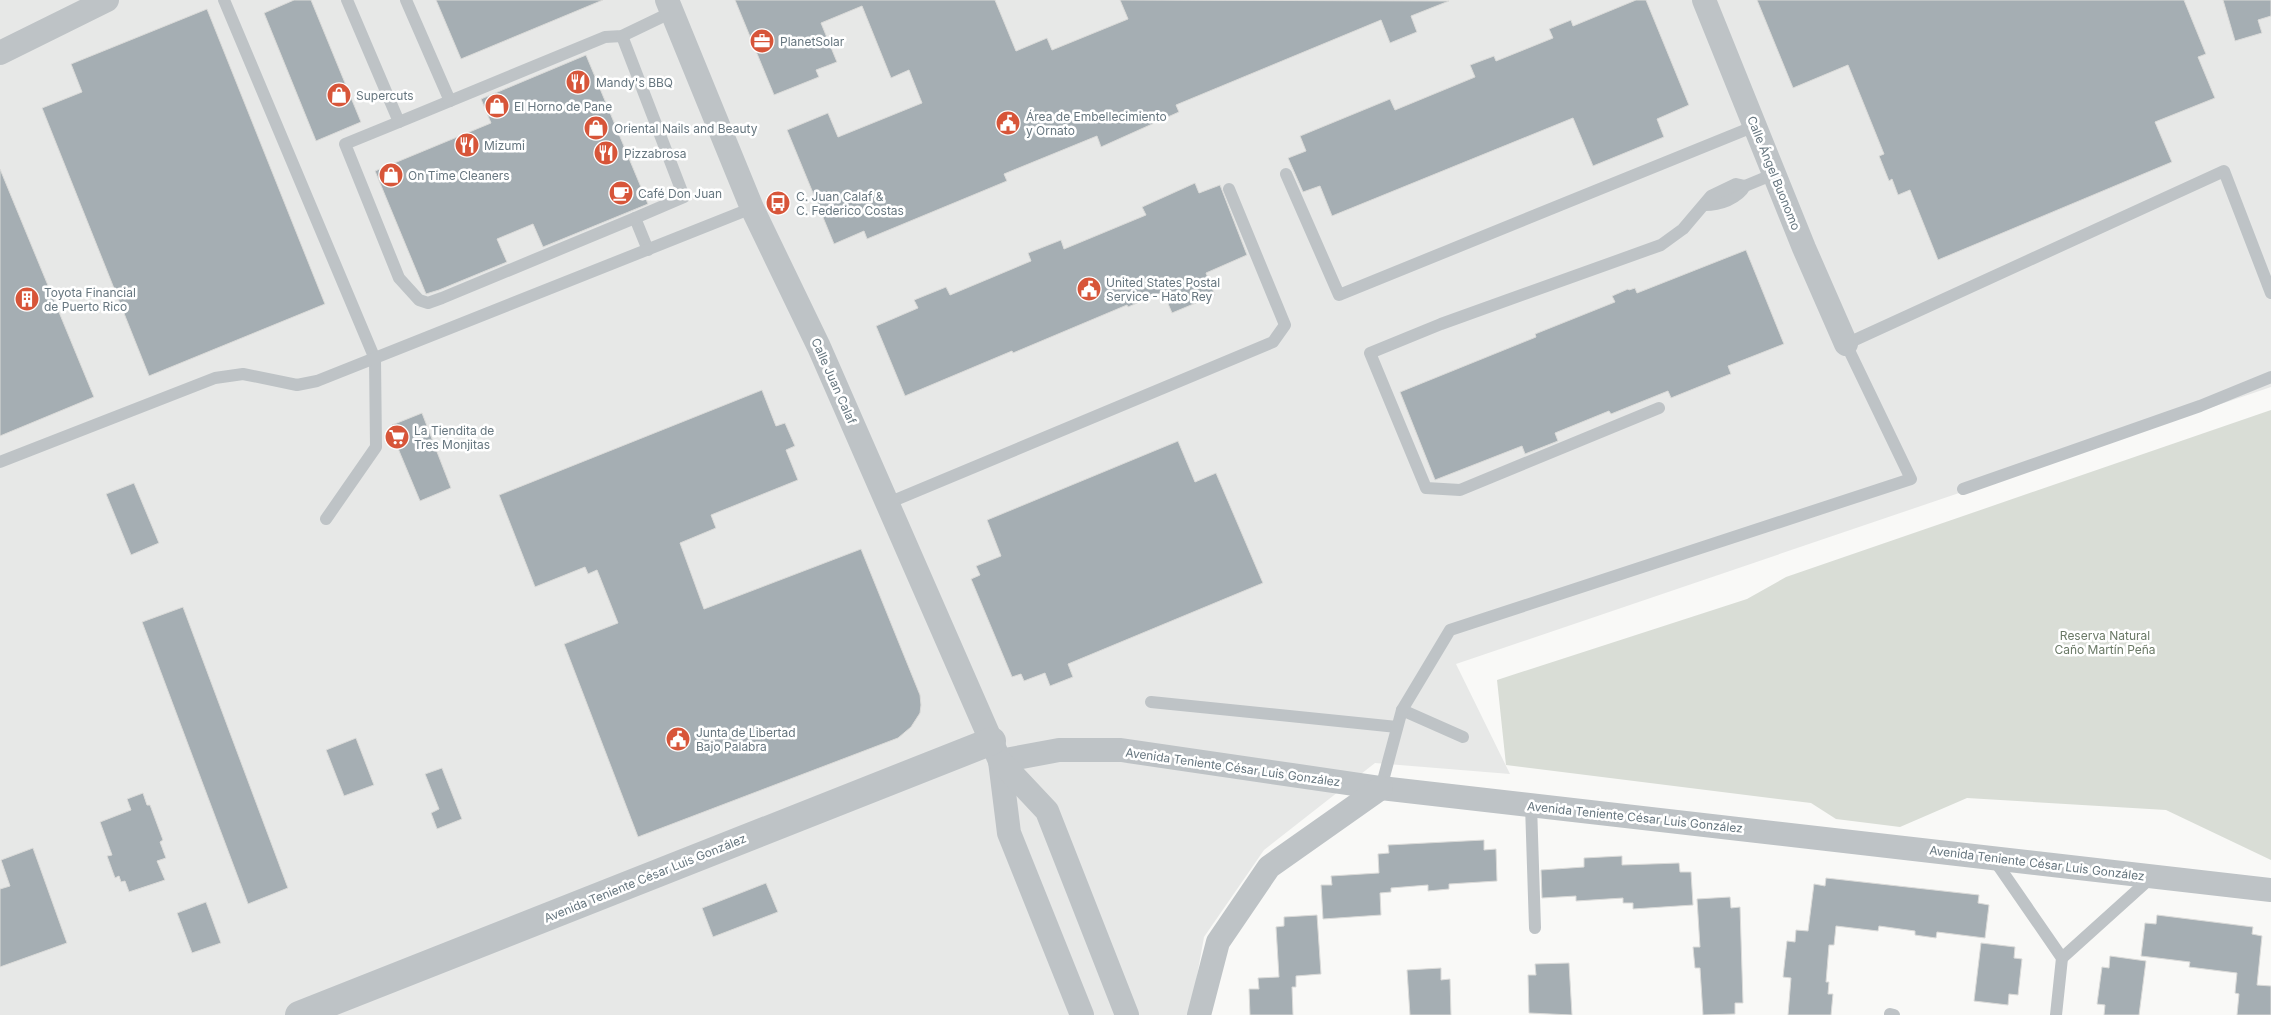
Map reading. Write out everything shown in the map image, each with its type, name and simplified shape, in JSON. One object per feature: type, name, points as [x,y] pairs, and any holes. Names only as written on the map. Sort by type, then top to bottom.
[{"type":"street","points":[[0,53],[107,0]]},
{"type":"street","name":"Calle Ángel Buonomo","points":[[1704,0],[1774,174],[1846,344]]},
{"type":"street","name":"Calle Juan Calaf","points":[[670,6],[752,208],[820,347],[996,751]]},
{"type":"street","name":"Avenida Teniente César Luis González","points":[[299,1015],[996,751],[1120,750],[1381,788],[2271,890]]},
{"type":"street","points":[[996,751],[1009,832],[1082,1015]]},
{"type":"street","points":[[996,751],[1047,811],[1127,1015]]},
{"type":"street","points":[[1199,1015],[1218,942],[1270,867],[1381,788]]},
{"type":"lane","points":[[224,0],[375,359],[376,447],[326,519]]},
{"type":"lane","points":[[347,0],[398,122]]},
{"type":"lane","points":[[406,0],[450,101]]},
{"type":"lane","points":[[622,36],[684,198],[442,298],[428,302],[419,300],[400,278],[345,144],[605,37],[622,36],[670,6]]},
{"type":"lane","points":[[1286,174],[1339,295],[1755,126]]},
{"type":"lane","points":[[1381,788],[1402,710],[1450,630],[1911,479],[1846,344],[2224,171],[2271,293]]},
{"type":"lane","points":[[1659,408],[1460,490],[1426,488],[1370,353],[1441,324],[1661,245],[1683,229],[1711,196],[1736,184],[1745,186],[1774,174]]},
{"type":"lane","points":[[888,503],[1273,342],[1285,325],[1229,188]]},
{"type":"lane","points":[[0,462],[216,378],[243,374],[297,385],[316,381],[752,208]]},
{"type":"lane","points":[[635,218],[648,250]]},
{"type":"lane","points":[[1963,489],[2200,406],[2271,377]]},
{"type":"lane","points":[[1151,702],[1398,727]]},
{"type":"lane","points":[[1402,710],[1463,737]]},
{"type":"lane","points":[[1531,805],[1535,928]]},
{"type":"lane","points":[[1993,858],[2062,958],[2056,1015]]},
{"type":"lane","points":[[2062,958],[2153,876]]},
{"type":"lane","points":[[1890,1014],[1894,1015]]},
{"type":"shaded area","points":[[0,0],[2271,0],[2271,387],[1456,664],[1510,774],[1375,763],[1264,850],[1204,937],[1190,1015],[0,1015]]},
{"type":"green space","name":"Reserva Natural Caño Martín Peña","points":[[2271,410],[2271,860],[2166,810],[1967,798],[1900,827],[1836,819],[1811,803],[1506,765],[1497,680],[1747,599],[1786,577]]},
{"type":"building","points":[[294,0],[311,0],[361,122],[316,141],[264,13]]},
{"type":"building","points":[[436,0],[603,0],[461,59]]},
{"type":"building","name":"Área de Embellecimiento y Ornato","points":[[735,0],[995,0],[1016,51],[1047,38],[1052,50],[1128,19],[1120,0],[1449,1],[1411,16],[1417,32],[1390,43],[1381,20],[1176,105],[1179,112],[1101,147],[1097,136],[1004,174],[1007,181],[867,239],[864,231],[834,244],[787,130],[828,113],[838,137],[922,103],[909,70],[891,78],[862,6],[821,23],[837,62],[816,70],[819,77],[774,95]]},
{"type":"building","points":[[1636,0],[1646,0],[1689,105],[1657,119],[1664,137],[1593,166],[1573,118],[1332,216],[1320,186],[1303,192],[1288,158],[1306,151],[1300,136],[1390,99],[1395,110],[1475,77],[1470,65],[1494,56],[1496,61],[1553,38],[1549,29],[1571,20],[1573,26]]},
{"type":"building","points":[[1757,0],[2184,0],[2206,54],[2198,57],[2215,98],[2155,122],[2172,162],[1938,260],[1910,190],[1898,195],[1892,179],[1889,181],[1879,156],[1884,154],[1848,65],[1793,88]]},
{"type":"building","points":[[2223,0],[2271,0],[2271,16],[2258,20],[2262,33],[2235,41]]},
{"type":"building","points":[[207,9],[325,304],[149,376],[42,108],[82,92],[71,64]]},
{"type":"building","points":[[586,55],[648,204],[543,247],[533,224],[497,239],[507,262],[426,294],[375,171],[491,123],[481,99]]},
{"type":"building","name":"Toyota Financial de Puerto Rico","points":[[0,169],[94,397],[0,436]]},
{"type":"building","name":"United States Postal Service - Hato Rey","points":[[1195,183],[1199,193],[1220,185],[1247,255],[1206,273],[1215,295],[1172,313],[1163,292],[1128,307],[1127,305],[1013,353],[1012,351],[905,396],[876,326],[918,308],[914,300],[946,287],[950,295],[1031,261],[1028,253],[1061,240],[1064,249],[1146,215],[1142,207]]},
{"type":"building","points":[[1746,250],[1784,344],[1728,366],[1731,374],[1671,398],[1668,391],[1611,414],[1609,411],[1555,433],[1558,441],[1525,454],[1522,446],[1435,480],[1400,392],[1536,337],[1535,334],[1615,302],[1612,296],[1628,289],[1635,288],[1637,293]]},
{"type":"building","points":[[762,390],[776,426],[785,423],[795,446],[786,450],[798,480],[711,515],[716,528],[680,543],[704,609],[861,549],[920,695],[920,713],[911,727],[898,738],[638,837],[564,644],[618,623],[597,570],[588,574],[585,567],[535,587],[499,495]]},
{"type":"building","points":[[422,413],[451,488],[420,501],[397,446],[392,448],[392,425]]},
{"type":"building","points":[[1178,441],[1195,482],[1216,473],[1263,583],[1068,664],[1073,677],[1050,686],[1045,673],[1024,681],[1021,674],[1012,677],[971,579],[980,575],[976,566],[1001,556],[987,520]]},
{"type":"building","points":[[134,483],[159,543],[131,555],[106,494]]},
{"type":"building","points":[[183,607],[288,888],[248,904],[142,622]]},
{"type":"building","points":[[356,738],[374,785],[344,796],[326,750]]},
{"type":"building","points":[[442,768],[462,819],[437,829],[431,813],[439,809],[425,774]]},
{"type":"building","points":[[143,793],[147,805],[150,805],[163,840],[160,842],[166,858],[157,861],[165,880],[129,892],[125,881],[121,882],[119,876],[115,878],[107,856],[112,855],[100,822],[131,810],[127,799]]},
{"type":"building","points":[[1484,840],[1484,850],[1496,849],[1497,881],[1449,884],[1449,889],[1428,891],[1428,885],[1391,888],[1391,892],[1380,893],[1381,915],[1323,919],[1321,885],[1332,885],[1331,876],[1379,873],[1378,854],[1389,853],[1388,845]]},
{"type":"building","points":[[33,848],[67,943],[0,967],[0,889],[10,886],[1,860]]},
{"type":"building","points":[[1622,856],[1622,865],[1679,863],[1680,872],[1691,872],[1693,905],[1633,909],[1633,903],[1623,903],[1623,898],[1576,901],[1576,896],[1542,898],[1541,870],[1584,867],[1584,858]]},
{"type":"building","points":[[1826,878],[1979,895],[1978,903],[1989,905],[1985,938],[1937,932],[1936,938],[1915,935],[1915,931],[1879,926],[1878,931],[1836,926],[1834,945],[1829,945],[1826,982],[1829,982],[1828,994],[1833,994],[1831,1015],[1788,1015],[1791,978],[1783,977],[1787,941],[1795,942],[1796,930],[1808,931],[1814,884],[1825,886]]},
{"type":"building","points":[[766,883],[778,912],[713,937],[702,908]]},
{"type":"building","points":[[1730,897],[1731,908],[1740,907],[1743,1003],[1735,1003],[1735,1014],[1703,1015],[1700,968],[1695,968],[1693,947],[1700,947],[1697,899]]},
{"type":"building","points":[[206,902],[221,943],[192,953],[177,913]]},
{"type":"building","points":[[1317,915],[1321,974],[1296,976],[1296,987],[1292,987],[1293,1015],[1250,1015],[1249,989],[1259,989],[1258,978],[1279,977],[1276,927],[1284,926],[1284,917]]},
{"type":"building","points":[[2157,915],[2253,927],[2252,934],[2262,936],[2257,985],[2271,986],[2271,1015],[2237,1015],[2239,994],[2235,993],[2237,973],[2189,967],[2190,962],[2141,956],[2145,923],[2156,924]]},
{"type":"building","points":[[1981,943],[2015,947],[2014,958],[2022,959],[2018,995],[2009,994],[2008,1005],[1974,1001]]},
{"type":"building","points":[[2110,956],[2146,961],[2139,1015],[2104,1015],[2105,1005],[2097,1004],[2102,967],[2109,968]]},
{"type":"building","points":[[1569,963],[1572,1015],[1529,1013],[1528,975],[1536,975],[1535,964]]},
{"type":"building","points":[[1441,968],[1441,980],[1450,979],[1451,1015],[1410,1015],[1407,970]]},
{"type":"place","name":"PlanetSolar","points":[[762,41]]},
{"type":"place","name":"Mandy's BBQ","points":[[578,82]]},
{"type":"place","name":"Supercuts","points":[[339,95]]},
{"type":"place","name":"El Horno de Pane","points":[[497,106]]},
{"type":"place","name":"Área de Embellecimiento y Ornato","points":[[1008,123]]},
{"type":"place","name":"Oriental Nails and Beauty","points":[[596,128]]},
{"type":"place","name":"Mizumi","points":[[467,145]]},
{"type":"place","name":"Pizzabrosa","points":[[606,153]]},
{"type":"place","name":"On Time Cleaners","points":[[391,175]]},
{"type":"place","name":"Café Don Juan","points":[[621,193]]},
{"type":"place","name":"C. Juan Calaf & C. Federico Costas","points":[[778,203]]},
{"type":"place","name":"United States Postal Service - Hato Rey","points":[[1089,289]]},
{"type":"place","name":"Toyota Financial de Puerto Rico","points":[[27,299]]},
{"type":"place","name":"La Tiendita de Tres Monjitas","points":[[397,437]]},
{"type":"place","name":"Junta de Libertad Bajo Palabra","points":[[678,739]]}]
